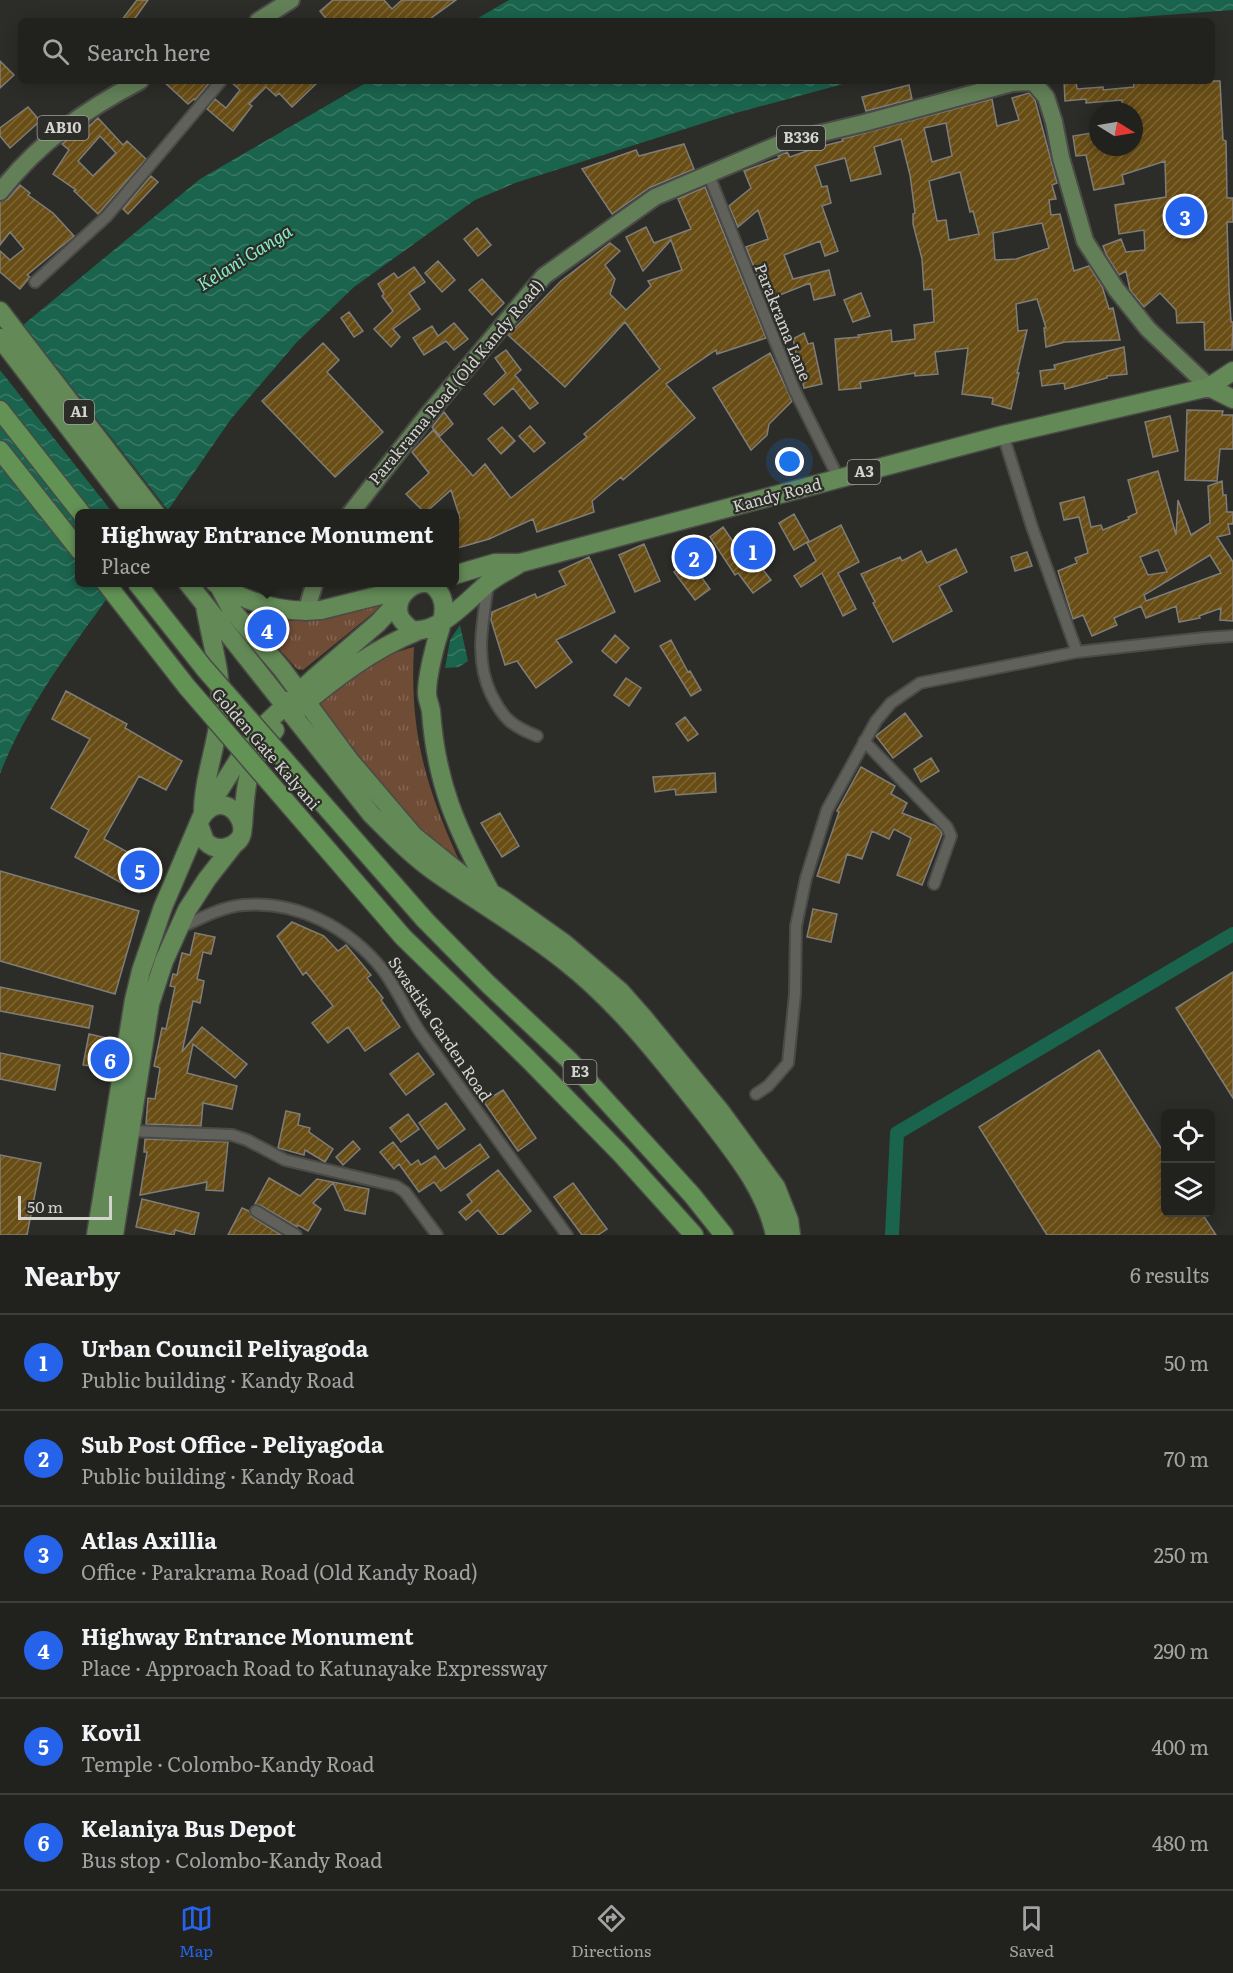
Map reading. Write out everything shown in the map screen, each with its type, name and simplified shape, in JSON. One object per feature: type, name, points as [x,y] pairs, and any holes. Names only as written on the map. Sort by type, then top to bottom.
[{"type":"highway","name":"A1","points":[[0,311],[153,509]]},
{"type":"highway","name":"A1","points":[[0,338],[132,509]]},
{"type":"highway","name":"Kandy Road","points":[[459,574],[495,563],[520,563],[1004,435],[1209,387],[1233,371]]},
{"type":"highway","points":[[1209,387],[1233,399]]},
{"type":"highway","points":[[0,410],[79,509]]},
{"type":"highway","points":[[0,450],[75,545]]},
{"type":"highway","name":"Kandy Road","points":[[443,619],[458,611],[488,583],[520,563]]},
{"type":"highway","name":"Golden Gate Kalyani","points":[[109,587],[187,687],[403,937],[621,1154],[694,1235]]},
{"type":"highway","name":"Golden Gate Kalyani","points":[[140,587],[204,668],[425,920],[488,984],[570,1061],[692,1195],[724,1235]]},
{"type":"highway","points":[[191,587],[371,814],[399,842],[435,872],[548,948],[623,1014],[663,1060],[739,1158],[769,1212],[775,1235]]},
{"type":"highway","points":[[218,587],[231,609],[282,669],[350,761],[414,836],[455,871],[564,943],[620,991],[643,1017],[721,1112],[776,1187],[789,1220],[791,1235]]},
{"type":"highway","points":[[224,587],[264,606],[306,612],[406,592]]},
{"type":"highway","points":[[96,1235],[134,1000],[141,971],[163,907],[201,820],[254,735],[314,678],[378,623],[412,587]]},
{"type":"highway","points":[[435,587],[442,597],[443,619],[430,668],[427,694],[434,746],[440,776],[452,814],[492,895]]},
{"type":"highway","points":[[406,592],[399,607],[399,616],[408,626],[418,631]]},
{"type":"highway","points":[[204,605],[221,694],[217,735],[206,782],[201,820],[203,838],[214,847],[225,848],[240,835]]},
{"type":"highway","points":[[114,1235],[150,1004],[176,930],[196,894],[240,835],[249,771],[258,751],[272,733],[323,688],[353,666],[392,641],[428,628],[443,619]]},
{"type":"highway","points":[[201,820],[209,809],[217,806],[230,807],[239,816],[240,835]]},
{"type":"main road","points":[[263,18],[291,0]]},
{"type":"main road","name":"AB10","points":[[0,192],[16,171],[63,128],[105,99],[135,84]]},
{"type":"main road","name":"Parakrama Road (Old Kandy Road)","points":[[353,509],[426,417],[544,276],[655,197],[784,142],[864,123],[1005,84]]},
{"type":"main road","name":"Parakrama Road (Old Kandy Road)","points":[[1035,84],[1046,97],[1085,241],[1116,288],[1148,329],[1209,387]]},
{"type":"main road","points":[[306,612],[314,587]]},
{"type":"street","points":[[277,18],[291,0]]},
{"type":"street","points":[[35,282],[107,216],[218,84]]},
{"type":"street","name":"Parakrama Lane","points":[[708,173],[794,389],[839,479]]},
{"type":"street","points":[[1004,435],[1032,527],[1077,651]]},
{"type":"street","points":[[488,583],[480,644],[481,666],[487,684],[504,717],[520,730],[537,736]]},
{"type":"street","points":[[756,1094],[768,1086],[788,1063],[795,994],[796,926],[806,878],[827,810],[864,741],[891,703],[920,683],[1077,651],[1233,636]]},
{"type":"street","points":[[864,741],[947,827],[951,836],[950,845],[934,884]]},
{"type":"street","name":"Swastika Garden Road","points":[[176,930],[223,910],[256,904],[276,906],[310,915],[347,935],[384,971],[416,1027],[567,1235]]},
{"type":"street","points":[[131,1131],[232,1135],[247,1140],[285,1160],[396,1186],[405,1192],[437,1235]]},
{"type":"street","points":[[256,1211],[296,1235]]},
{"type":"green space","points":[[388,601],[303,670],[297,669],[247,613],[285,620],[310,620],[332,617]]},
{"type":"green space","points":[[414,647],[414,708],[423,762],[439,814],[463,869],[425,837],[391,800],[318,701],[363,669],[388,656]]},
{"type":"water","points":[[509,0],[1233,0],[1233,10],[1125,18],[478,18]]},
{"type":"water","name":"Kelani Ganga","points":[[364,84],[843,84],[732,114],[515,183],[475,200],[354,287],[296,343],[231,419],[169,509],[75,509],[75,587],[115,587],[38,699],[11,748],[0,774],[0,344],[200,179]]},
{"type":"water","points":[[460,625],[468,661],[459,667],[445,668],[450,640]]},
{"type":"pier","points":[[21,322],[167,509],[110,509],[0,370],[0,340]]},
{"type":"building","points":[[137,0],[148,0],[135,18],[123,18]]},
{"type":"building","points":[[333,0],[384,0],[392,9],[402,0],[456,0],[431,18],[326,18],[320,11]]},
{"type":"building","points":[[0,61],[14,75],[0,88]]},
{"type":"building","points":[[1215,81],[1220,81],[1223,140],[1226,141],[1227,198],[1233,198],[1233,222],[1227,222],[1229,289],[1231,322],[1233,322],[1232,350],[1205,350],[1204,322],[1177,323],[1176,310],[1160,293],[1144,307],[1130,290],[1126,271],[1119,275],[1107,256],[1103,246],[1121,239],[1126,252],[1145,250],[1144,230],[1119,234],[1115,205],[1166,197],[1165,161],[1122,175],[1124,184],[1094,190],[1086,155],[1076,156],[1073,136],[1089,133],[1089,156],[1143,156],[1143,102],[1122,102],[1122,100],[1086,103],[1086,99],[1065,101],[1064,84],[1076,84],[1077,89],[1103,87],[1103,90],[1134,87],[1134,84],[1215,84]]},
{"type":"building","points":[[166,84],[208,84],[195,100],[188,104]]},
{"type":"building","points":[[233,84],[316,84],[292,107],[279,93],[276,96],[266,87],[249,104],[252,106],[233,131],[207,109],[215,99],[226,108],[240,90]]},
{"type":"building","points":[[909,85],[912,99],[866,111],[862,97]]},
{"type":"building","points":[[1029,93],[1035,100],[1057,183],[1052,185],[1056,199],[1049,200],[1051,215],[1060,214],[1074,271],[1089,266],[1102,286],[1109,309],[1113,308],[1120,340],[1065,342],[1046,347],[1044,328],[1046,328],[1037,299],[1016,304],[1018,331],[1027,330],[1011,409],[992,404],[993,398],[962,394],[968,348],[935,352],[938,374],[915,376],[915,373],[860,382],[861,388],[839,390],[835,339],[859,337],[858,335],[891,330],[892,342],[915,339],[914,325],[934,322],[932,289],[924,290],[922,259],[913,224],[915,213],[910,175],[901,139],[874,147],[881,174],[851,181],[845,158],[815,166],[822,187],[827,186],[831,203],[822,206],[838,251],[825,256],[820,241],[784,255],[793,279],[829,270],[835,295],[814,300],[810,283],[767,300],[746,247],[768,239],[758,210],[738,227],[729,206],[751,188],[744,171],[779,158],[778,156],[787,152],[790,157],[843,141],[842,139],[992,99],[997,126],[1019,120],[1012,98]],"holes":[[[946,123],[952,156],[932,162],[924,128]],[[960,172],[970,212],[973,211],[979,234],[949,240],[946,220],[937,221],[929,181]],[[1042,223],[1049,248],[1016,259],[995,260],[993,233]]]},
{"type":"building","points":[[28,107],[40,121],[10,148],[0,136],[0,128]]},
{"type":"building","points":[[98,118],[123,145],[127,141],[146,159],[98,214],[74,191],[76,190],[53,174],[69,150],[62,144],[85,126],[87,128]],"holes":[[[100,136],[116,153],[93,176],[78,161]]]},
{"type":"building","points":[[684,144],[694,169],[649,188],[612,214],[582,169],[636,150],[639,156]]},
{"type":"building","points":[[151,176],[158,182],[128,214],[123,209]]},
{"type":"building","points":[[20,185],[30,193],[28,195],[53,213],[74,236],[27,275],[30,277],[20,289],[0,272],[0,251],[10,260],[24,249],[10,232],[0,245],[0,202],[8,199]]},
{"type":"building","points":[[705,187],[766,338],[717,354],[716,350],[666,384],[695,418],[623,480],[621,477],[592,501],[594,512],[537,532],[533,519],[489,539],[459,548],[459,509],[451,490],[430,509],[421,509],[406,494],[429,473],[412,452],[433,430],[473,476],[485,464],[511,498],[587,437],[584,434],[660,369],[625,322],[565,387],[508,335],[561,281],[610,243],[620,251],[605,265],[615,279],[610,294],[626,310],[651,286],[648,281],[682,270],[671,240],[643,271],[626,237],[646,227],[654,243],[691,229],[678,199]]},
{"type":"building","points":[[477,228],[491,245],[478,256],[464,239]]},
{"type":"building","points":[[438,261],[455,280],[442,292],[425,273]]},
{"type":"building","points":[[414,267],[425,282],[409,293],[420,309],[393,329],[400,337],[391,347],[374,329],[393,311],[382,296],[384,294],[378,284],[394,273],[398,278]]},
{"type":"building","points":[[482,279],[504,303],[492,315],[469,290]]},
{"type":"building","points":[[861,293],[870,316],[853,322],[844,300]]},
{"type":"building","points":[[349,312],[363,331],[354,337],[341,318]]},
{"type":"building","points":[[454,323],[468,339],[454,350],[446,341],[424,355],[413,338],[432,326],[438,336]]},
{"type":"building","points":[[804,333],[808,344],[813,343],[822,384],[804,388],[793,339]]},
{"type":"building","points":[[323,343],[339,360],[327,372],[383,432],[335,477],[262,401]]},
{"type":"building","points":[[1124,347],[1127,374],[1107,376],[1107,378],[1065,389],[1064,383],[1042,386],[1040,371],[1055,369],[1054,365]]},
{"type":"building","points":[[506,350],[521,370],[515,375],[538,403],[530,409],[513,388],[494,405],[484,394],[506,373],[495,358]]},
{"type":"building","points":[[770,353],[792,401],[769,424],[767,435],[751,450],[713,388]]},
{"type":"building","points":[[1187,410],[1223,411],[1222,415],[1233,415],[1233,449],[1220,449],[1217,481],[1185,480]]},
{"type":"building","points":[[444,412],[453,424],[440,436],[432,427]]},
{"type":"building","points":[[1170,416],[1178,451],[1153,457],[1145,422]]},
{"type":"building","points":[[530,426],[545,443],[534,452],[519,436]]},
{"type":"building","points":[[502,427],[515,441],[501,454],[488,439]]},
{"type":"building","points":[[1158,471],[1176,535],[1178,500],[1191,535],[1210,523],[1208,486],[1222,481],[1227,512],[1233,512],[1233,524],[1228,524],[1230,534],[1217,537],[1233,562],[1233,621],[1220,620],[1221,608],[1199,616],[1200,618],[1179,622],[1176,606],[1146,618],[1141,606],[1114,618],[1117,625],[1092,636],[1083,615],[1073,619],[1058,571],[1077,563],[1075,558],[1088,553],[1079,517],[1064,520],[1060,503],[1084,497],[1091,527],[1101,525],[1103,530],[1137,513],[1128,480]],"holes":[[[1158,550],[1167,572],[1148,575],[1140,557]],[[1210,555],[1221,573],[1146,601],[1144,595]]]},
{"type":"building","points":[[794,514],[809,541],[794,550],[779,523]]},
{"type":"building","points":[[841,525],[859,562],[838,573],[856,609],[843,616],[822,573],[801,587],[794,576],[816,561],[807,543]]},
{"type":"building","points":[[723,527],[753,571],[760,566],[771,580],[753,593],[738,573],[735,575],[710,537]]},
{"type":"building","points":[[644,544],[660,581],[635,592],[619,555]]},
{"type":"building","points":[[956,549],[967,572],[939,586],[952,611],[893,642],[861,574],[900,557],[902,561],[921,551],[927,563]]},
{"type":"building","points":[[1027,552],[1032,566],[1015,571],[1011,557]]},
{"type":"building","points":[[589,557],[615,612],[556,640],[572,662],[536,688],[517,661],[505,665],[491,620],[492,612],[535,594],[537,598],[566,585],[559,571]]},
{"type":"building","points":[[690,561],[710,589],[695,600],[674,572]]},
{"type":"building","points":[[615,635],[629,648],[616,663],[602,651]]},
{"type":"building","points":[[671,640],[688,672],[690,671],[701,690],[691,696],[660,646]]},
{"type":"building","points":[[626,678],[641,688],[629,706],[614,695]]},
{"type":"building","points":[[66,691],[127,724],[125,728],[182,761],[166,790],[139,776],[104,839],[154,867],[139,893],[75,857],[89,830],[51,808],[90,739],[52,719]]},
{"type":"building","points":[[905,713],[922,736],[893,758],[876,736]]},
{"type":"building","points":[[685,717],[698,734],[688,741],[676,724]]},
{"type":"building","points":[[931,758],[939,771],[921,782],[914,769]]},
{"type":"building","points":[[861,767],[895,786],[891,794],[907,803],[902,813],[936,826],[941,831],[942,834],[922,885],[897,875],[911,838],[894,829],[889,839],[872,831],[862,859],[847,854],[839,883],[817,876],[839,812],[837,811]]},
{"type":"building","points":[[715,773],[716,792],[676,795],[675,789],[655,792],[653,777]]},
{"type":"building","points":[[500,813],[519,846],[502,857],[481,823]]},
{"type":"building","points":[[0,871],[139,911],[115,994],[0,961]]},
{"type":"building","points":[[813,909],[837,914],[831,942],[807,937]]},
{"type":"building","points":[[292,922],[324,936],[338,951],[346,945],[371,975],[367,978],[383,998],[381,1000],[400,1027],[365,1051],[348,1027],[328,1043],[312,1023],[333,1006],[306,972],[303,975],[277,936]]},
{"type":"building","points":[[195,933],[215,937],[211,954],[203,952],[197,979],[204,981],[200,1003],[193,1001],[182,1052],[202,1027],[247,1064],[235,1078],[193,1044],[187,1073],[237,1086],[232,1109],[203,1103],[201,1126],[146,1124],[148,1098],[155,1099],[160,1068],[154,1066],[162,1028],[166,1029],[175,987],[170,986],[173,974],[177,975],[182,953],[190,955]]},
{"type":"building","points":[[1233,972],[1233,1098],[1176,1008]]},
{"type":"building","points":[[0,987],[93,1006],[89,1028],[0,1011]]},
{"type":"building","points":[[89,1034],[107,1038],[101,1068],[83,1065]]},
{"type":"building","points":[[1099,1050],[1161,1148],[1161,1217],[1204,1217],[1216,1235],[1047,1235],[979,1127]]},
{"type":"building","points":[[0,1053],[60,1065],[55,1090],[0,1079]]},
{"type":"building","points":[[418,1053],[434,1074],[406,1095],[390,1074]]},
{"type":"building","points":[[503,1090],[536,1138],[518,1151],[484,1102]]},
{"type":"building","points":[[446,1103],[465,1129],[438,1149],[419,1123]]},
{"type":"building","points":[[286,1111],[300,1114],[298,1125],[310,1128],[309,1132],[333,1149],[325,1162],[305,1150],[304,1155],[278,1148]]},
{"type":"building","points":[[408,1114],[419,1129],[401,1142],[390,1128]]},
{"type":"building","points":[[145,1139],[228,1142],[223,1191],[206,1190],[207,1182],[140,1195],[147,1152],[144,1152]]},
{"type":"building","points":[[353,1141],[360,1149],[343,1165],[336,1157]]},
{"type":"building","points":[[393,1142],[411,1165],[418,1160],[421,1165],[435,1156],[445,1169],[480,1144],[489,1157],[441,1191],[434,1182],[419,1192],[399,1164],[394,1169],[380,1152]]},
{"type":"building","points":[[0,1155],[41,1163],[27,1235],[0,1235]]},
{"type":"building","points":[[498,1170],[531,1211],[502,1235],[499,1235],[478,1210],[466,1220],[459,1212],[472,1202],[467,1195]]},
{"type":"building","points":[[269,1178],[300,1196],[317,1179],[369,1189],[365,1214],[345,1210],[333,1183],[313,1203],[321,1209],[308,1231],[298,1225],[297,1227],[255,1204]]},
{"type":"building","points":[[573,1183],[607,1229],[598,1235],[582,1235],[554,1197]]},
{"type":"building","points":[[142,1199],[199,1213],[194,1235],[175,1230],[174,1235],[136,1227]]},
{"type":"building","points":[[242,1208],[249,1211],[252,1217],[281,1235],[228,1235]]},
{"type":"waterway","points":[[892,1235],[897,1133],[1233,934]]},
{"type":"place","name":"Atlas Axillia","points":[[1185,216]]},
{"type":"place","name":"Urban Council Peliyagoda","points":[[753,550]]},
{"type":"place","name":"Sub Post Office - Peliyagoda","points":[[694,557]]},
{"type":"place","name":"Highway Entrance Monument","points":[[267,629]]},
{"type":"place","name":"Kovil","points":[[140,870]]},
{"type":"place","name":"Kelaniya Bus Depot","points":[[110,1059]]}]
